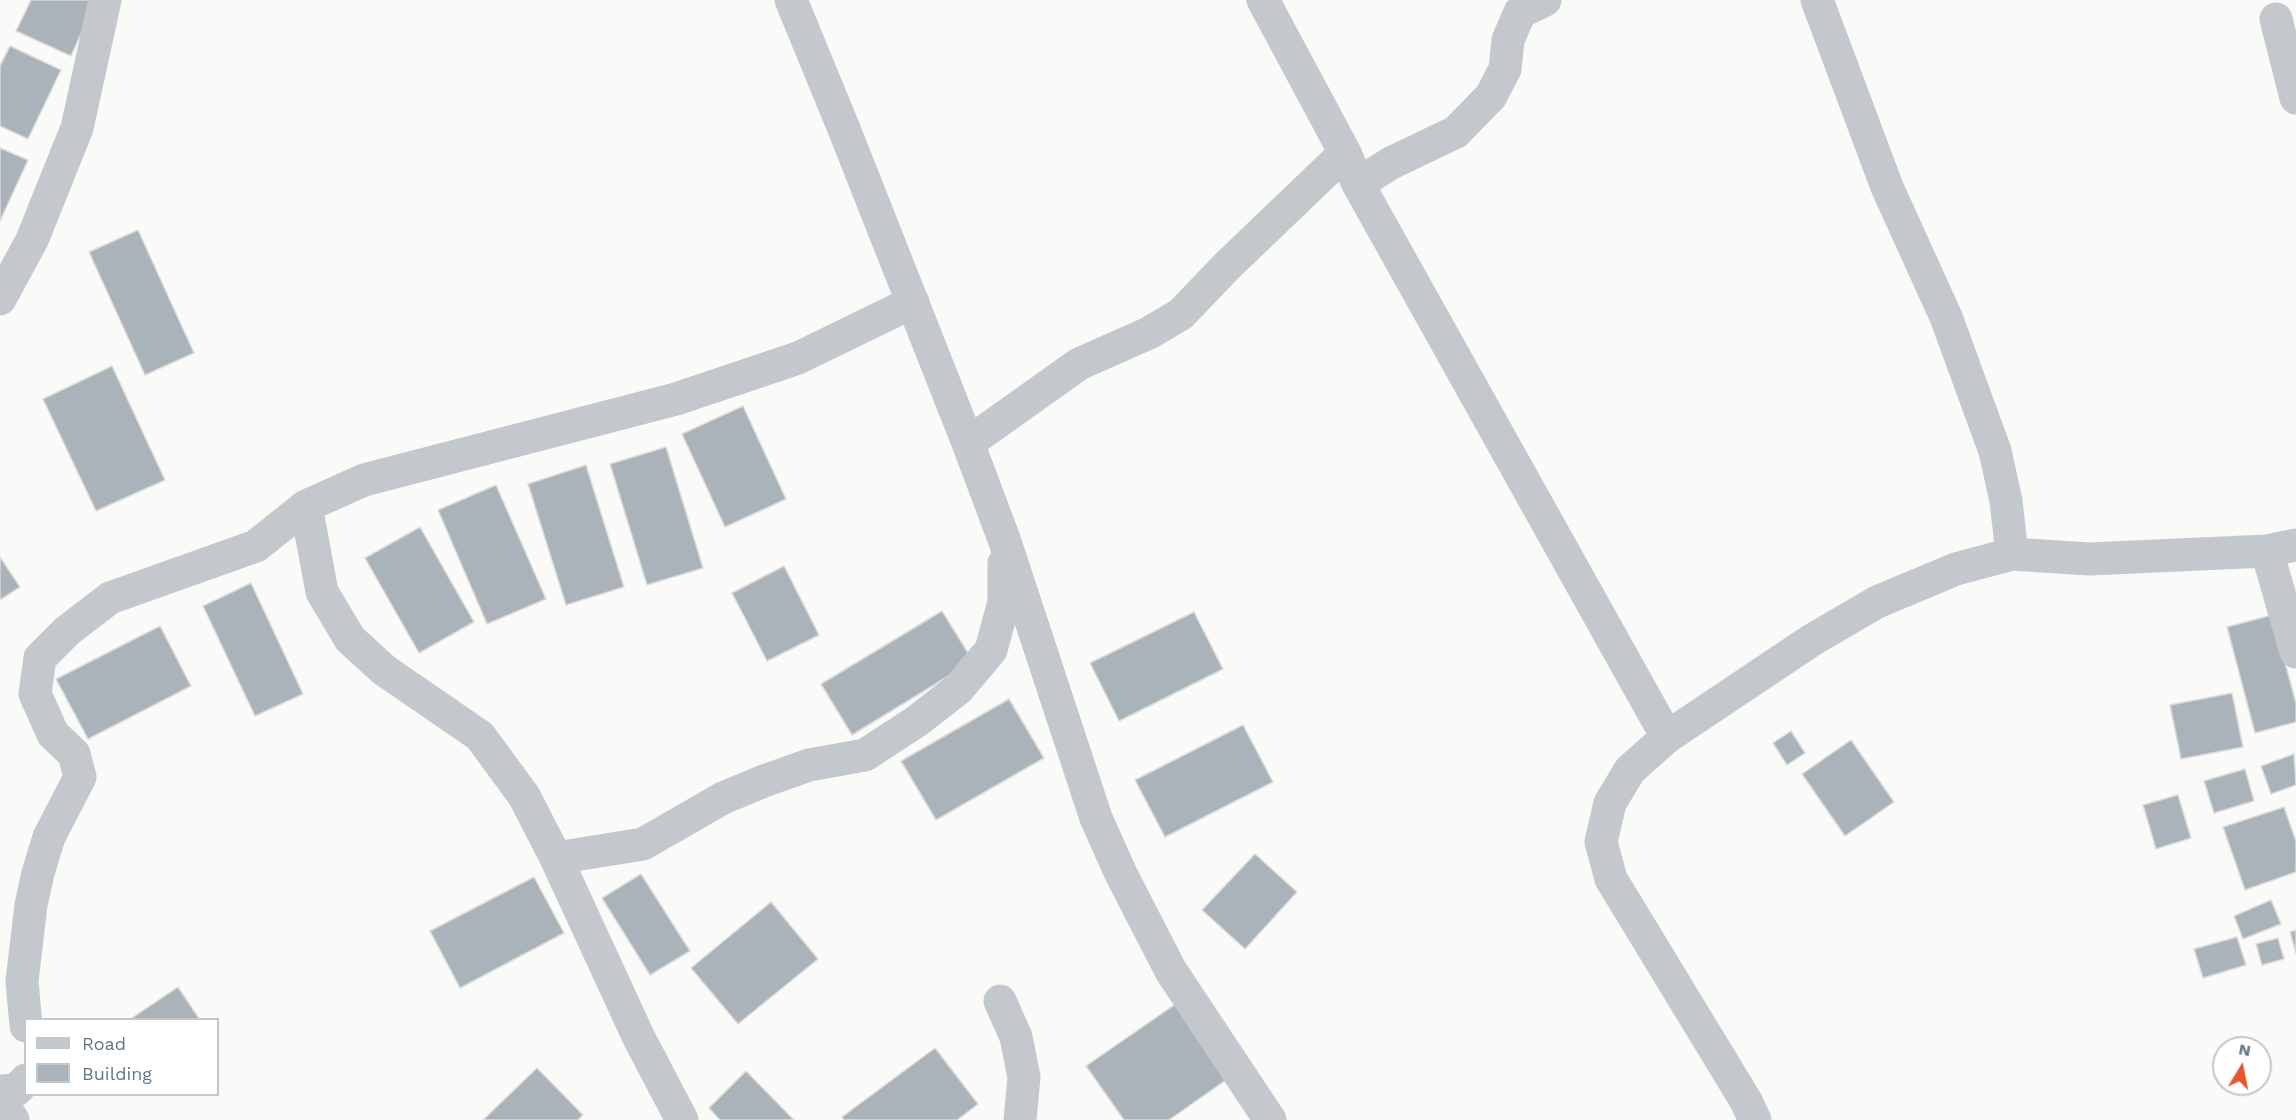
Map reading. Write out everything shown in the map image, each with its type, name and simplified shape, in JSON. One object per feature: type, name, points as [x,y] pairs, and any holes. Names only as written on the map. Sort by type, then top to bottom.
[{"type":"street","points":[[0,299],[32,240],[77,128],[105,0]]},
{"type":"street","points":[[791,0],[913,302],[1004,539],[1096,818],[1121,874],[1170,971],[1270,1120]]},
{"type":"street","points":[[1263,0],[1346,153],[1358,184],[1667,737]]},
{"type":"street","points":[[1358,184],[1391,163],[1456,132],[1491,96],[1505,69],[1508,40],[1520,12],[1545,0]]},
{"type":"street","points":[[1817,0],[1887,187],[1946,317],[1995,452],[2006,501],[2012,554]]},
{"type":"street","points":[[2276,19],[2296,98]]},
{"type":"street","points":[[968,443],[1078,364],[1149,333],[1182,314],[1227,266],[1346,153]]},
{"type":"street","points":[[25,1018],[22,981],[31,905],[38,873],[49,837],[80,777],[75,754],[53,734],[35,694],[40,658],[67,631],[110,598],[256,546],[306,506],[364,480],[676,399],[798,358],[913,302]]},
{"type":"street","points":[[306,506],[322,592],[350,639],[384,669],[480,736],[524,796],[556,858],[639,1038],[682,1120]]},
{"type":"street","points":[[556,858],[643,844],[723,798],[764,781],[809,765],[865,755],[917,721],[958,689],[991,650],[1004,602],[1004,539]]},
{"type":"street","points":[[1755,1120],[1746,1101],[1611,879],[1601,842],[1610,803],[1630,770],[1667,737],[1812,640],[1877,602],[1956,569],[2012,554],[2089,559],[2282,548],[2296,652]]},
{"type":"street","points":[[1000,1001],[1016,1037],[1024,1077],[1020,1120]]},
{"type":"street","points":[[0,1091],[16,1090],[24,1082]]},
{"type":"street","points":[[0,1100],[13,1120]]},
{"type":"building","points":[[31,0],[96,0],[71,56],[16,31]]},
{"type":"building","points":[[10,46],[61,70],[28,139],[0,126],[0,66]]},
{"type":"building","points":[[0,148],[28,160],[0,221]]},
{"type":"building","points":[[138,230],[194,353],[145,375],[89,252]]},
{"type":"building","points":[[112,366],[165,480],[96,511],[43,399]]},
{"type":"building","points":[[743,406],[786,499],[725,527],[682,434]]},
{"type":"building","points":[[666,447],[703,568],[647,585],[610,464]]},
{"type":"building","points":[[586,465],[624,587],[566,605],[528,484]]},
{"type":"building","points":[[496,485],[546,599],[487,624],[438,510]]},
{"type":"building","points":[[420,527],[474,622],[419,653],[365,558]]},
{"type":"building","points":[[0,557],[20,587],[0,600]]},
{"type":"building","points":[[784,566],[819,635],[767,661],[732,593]]},
{"type":"building","points":[[251,583],[303,694],[255,716],[203,606]]},
{"type":"building","points":[[942,611],[973,661],[852,735],[821,684]]},
{"type":"building","points":[[1194,612],[1223,669],[1119,721],[1090,663]]},
{"type":"building","points":[[2272,615],[2296,703],[2296,722],[2255,733],[2227,627]]},
{"type":"building","points":[[160,626],[191,686],[88,739],[56,679]]},
{"type":"building","points":[[2232,693],[2243,747],[2181,759],[2170,705]]},
{"type":"building","points":[[1009,699],[1044,758],[936,820],[901,761]]},
{"type":"building","points":[[1243,725],[1273,782],[1165,837],[1135,780]]},
{"type":"building","points":[[1791,731],[1805,753],[1787,765],[1773,743]]},
{"type":"building","points":[[1851,740],[1894,802],[1845,836],[1802,774]]},
{"type":"building","points":[[2294,754],[2296,785],[2271,794],[2261,766]]},
{"type":"building","points":[[2245,769],[2254,801],[2214,813],[2204,781]]},
{"type":"building","points":[[2178,795],[2191,838],[2156,849],[2143,805]]},
{"type":"building","points":[[2284,807],[2296,841],[2296,872],[2245,890],[2223,827]]},
{"type":"building","points":[[1255,854],[1297,892],[1245,949],[1202,910]]},
{"type":"building","points":[[641,874],[690,951],[650,975],[602,898]]},
{"type":"building","points":[[534,877],[564,933],[460,988],[430,931]]},
{"type":"building","points":[[2271,900],[2281,924],[2243,939],[2234,916]]},
{"type":"building","points":[[771,902],[818,959],[738,1024],[691,968]]},
{"type":"building","points":[[2296,930],[2296,953],[2290,932]]},
{"type":"building","points":[[2237,937],[2246,965],[2203,978],[2194,949]]},
{"type":"building","points":[[2278,938],[2284,959],[2262,965],[2256,944]]},
{"type":"building","points":[[178,987],[199,1018],[132,1018]]},
{"type":"building","points":[[1180,1001],[1233,1075],[1169,1120],[1124,1120],[1086,1066]]},
{"type":"building","points":[[935,1048],[978,1104],[957,1120],[844,1120],[842,1117]]},
{"type":"building","points":[[537,1068],[583,1115],[578,1120],[483,1120]]},
{"type":"building","points":[[746,1071],[794,1120],[720,1120],[709,1108]]}]
